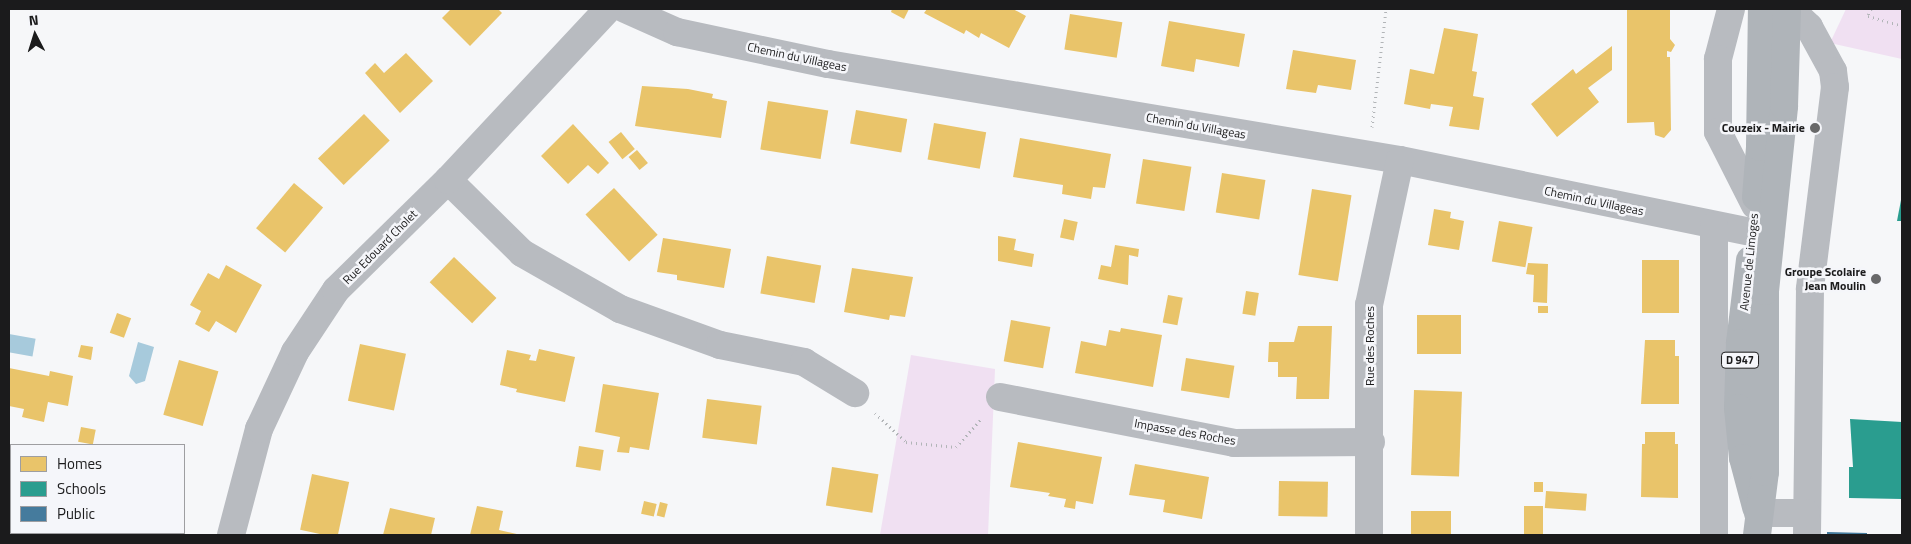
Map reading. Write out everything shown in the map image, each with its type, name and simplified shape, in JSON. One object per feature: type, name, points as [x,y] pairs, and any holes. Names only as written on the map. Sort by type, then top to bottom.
[{"type":"main road","name":"Avenue de Limoges","points":[[1761,235],[1755,205],[1760,147],[1762,9]]},
{"type":"main road","name":"D 947","points":[[1757,524],[1765,472],[1765,291],[1761,235],[1784,106],[1788,9]]},
{"type":"street","name":"Rue Edouard Cholet","points":[[231,535],[259,429],[295,352],[336,290],[448,180],[608,9]]},
{"type":"street","name":"Chemin du Villageas","points":[[625,9],[677,32],[828,64],[1400,160],[1761,235]]},
{"type":"street","points":[[1731,9],[1718,59],[1718,132],[1755,205]]},
{"type":"street","points":[[1757,524],[1806,524],[1810,289],[1834,87],[1833,71],[1809,27],[1788,9]]},
{"type":"street","name":"Rue des Roches","points":[[1369,535],[1371,442],[1370,305],[1400,160]]},
{"type":"street","points":[[448,180],[522,253],[620,309],[720,345],[804,362],[855,393]]},
{"type":"street","points":[[1714,226],[1714,535]]},
{"type":"street","name":"Impasse des Roches","points":[[1000,397],[1234,443],[1371,442]]},
{"type":"path","points":[[1368,155],[1386,9]]},
{"type":"path","points":[[1871,9],[1868,16],[1902,26]]},
{"type":"path","points":[[855,393],[906,442],[956,447],[1000,397]]},
{"type":"shaded area","points":[[1846,9],[1902,9],[1902,59],[1830,43]]},
{"type":"shaded area","points":[[911,355],[995,369],[988,535],[880,535]]},
{"type":"water","points":[[9,334],[36,339],[32,356],[9,352]]},
{"type":"water","points":[[138,342],[154,347],[145,381],[136,384],[129,376]]},
{"type":"building: Homes","points":[[451,9],[498,9],[502,13],[470,46],[442,18]]},
{"type":"building: Homes","points":[[892,9],[909,9],[904,19],[891,12]]},
{"type":"building: Homes","points":[[927,9],[1013,9],[1026,16],[1009,48],[981,33],[979,38],[966,30],[964,34],[924,13]]},
{"type":"building: Homes","points":[[1627,9],[1670,9],[1670,39],[1675,45],[1671,52],[1667,51],[1667,57],[1670,57],[1671,130],[1664,138],[1655,135],[1654,122],[1627,123]]},
{"type":"building: Homes","points":[[1070,14],[1122,22],[1117,58],[1064,50]]},
{"type":"building: Homes","points":[[1169,21],[1245,34],[1239,67],[1196,59],[1194,72],[1161,66]]},
{"type":"building: Homes","points":[[1444,28],[1478,34],[1472,71],[1477,72],[1473,96],[1484,98],[1479,130],[1449,126],[1453,107],[1431,104],[1430,109],[1404,104],[1410,69],[1434,74]]},
{"type":"building: Homes","points":[[1612,46],[1612,70],[1588,88],[1599,102],[1557,137],[1531,104],[1573,69],[1576,74]]},
{"type":"building: Homes","points":[[1293,50],[1356,60],[1351,90],[1318,85],[1316,93],[1286,89]]},
{"type":"building: Homes","points":[[406,53],[433,81],[400,113],[365,73],[375,63],[384,73]]},
{"type":"building: Homes","points":[[642,86],[688,89],[713,94],[712,98],[727,101],[721,138],[635,126]]},
{"type":"building: Homes","points":[[768,101],[828,111],[821,159],[760,149]]},
{"type":"building: Homes","points":[[856,110],[907,119],[901,153],[850,143]]},
{"type":"building: Homes","points":[[364,114],[390,141],[344,185],[318,158]]},
{"type":"building: Homes","points":[[934,123],[986,132],[980,169],[928,159]]},
{"type":"building: Homes","points":[[573,124],[609,163],[598,174],[588,165],[568,184],[541,156]]},
{"type":"building: Homes","points":[[621,132],[635,149],[622,159],[609,142]]},
{"type":"building: Homes","points":[[1020,138],[1111,154],[1105,188],[1093,187],[1091,199],[1062,194],[1063,185],[1013,177]]},
{"type":"building: Homes","points":[[637,150],[648,163],[640,170],[629,157]]},
{"type":"building: Homes","points":[[1143,159],[1191,167],[1184,211],[1136,203]]},
{"type":"building: Homes","points":[[1222,173],[1265,180],[1259,219],[1216,213]]},
{"type":"building: Homes","points":[[294,183],[323,207],[285,253],[256,228]]},
{"type":"building: Homes","points":[[614,188],[658,235],[629,261],[585,215]]},
{"type":"building: Homes","points":[[1312,189],[1352,195],[1338,281],[1298,275]]},
{"type":"building: Homes","points":[[1434,209],[1451,212],[1450,218],[1464,221],[1459,250],[1428,245]]},
{"type":"building: Homes","points":[[1064,219],[1078,222],[1074,240],[1060,238]]},
{"type":"building: Homes","points":[[1499,221],[1532,227],[1525,267],[1492,261]]},
{"type":"building: Homes","points":[[998,236],[1016,239],[1014,250],[1034,254],[1032,267],[998,261]]},
{"type":"building: Homes","points":[[663,238],[731,249],[724,288],[677,280],[677,275],[657,272]]},
{"type":"building: Homes","points":[[1115,245],[1139,249],[1138,257],[1129,255],[1128,285],[1098,279],[1101,265],[1111,267]]},
{"type":"building: Homes","points":[[767,256],[821,266],[815,303],[760,293]]},
{"type":"building: Homes","points":[[454,257],[496,298],[472,323],[430,282]]},
{"type":"building: Homes","points":[[1642,260],[1679,260],[1679,313],[1642,313]]},
{"type":"building: Homes","points":[[1528,263],[1548,264],[1547,303],[1533,302],[1534,275],[1526,274]]},
{"type":"building: Homes","points":[[226,265],[262,285],[236,333],[216,321],[209,332],[195,324],[201,311],[190,305],[208,273],[219,279]]},
{"type":"building: Homes","points":[[852,268],[913,277],[905,317],[890,315],[889,320],[844,312]]},
{"type":"building: Homes","points":[[1246,291],[1259,293],[1255,316],[1242,314]]},
{"type":"building: Homes","points":[[1168,295],[1183,298],[1177,325],[1163,322]]},
{"type":"building: Homes","points":[[1538,306],[1548,306],[1548,313],[1538,313]]},
{"type":"building: Homes","points":[[117,313],[131,318],[124,338],[110,333]]},
{"type":"building: Homes","points":[[1417,315],[1461,315],[1461,354],[1417,354]]},
{"type":"building: Homes","points":[[1011,320],[1050,327],[1043,368],[1004,361]]},
{"type":"building: Homes","points":[[1298,326],[1332,326],[1329,399],[1296,399],[1297,377],[1278,377],[1278,362],[1268,362],[1269,342],[1294,342]]},
{"type":"building: Homes","points":[[1121,328],[1162,335],[1153,387],[1075,373],[1081,341],[1106,346],[1109,330],[1120,332]]},
{"type":"building: Homes","points":[[1645,340],[1675,340],[1675,356],[1679,356],[1679,404],[1641,404]]},
{"type":"building: Homes","points":[[360,344],[406,354],[394,411],[348,401]]},
{"type":"building: Homes","points":[[81,345],[93,347],[91,360],[78,357]]},
{"type":"building: Homes","points":[[539,349],[575,357],[565,402],[516,392],[517,389],[500,385],[507,350],[531,355],[529,360],[536,361]]},
{"type":"building: Homes","points":[[1186,358],[1234,366],[1229,398],[1181,391]]},
{"type":"building: Homes","points":[[179,360],[218,371],[203,426],[163,415]]},
{"type":"building: Homes","points":[[9,368],[49,376],[50,371],[73,376],[68,406],[48,402],[44,422],[22,417],[24,409],[9,406]]},
{"type":"building: Homes","points":[[603,384],[659,393],[649,450],[630,447],[629,453],[617,452],[620,437],[595,432]]},
{"type":"building: Homes","points":[[1414,390],[1462,392],[1459,477],[1411,475]]},
{"type":"building: Homes","points":[[707,399],[762,406],[757,444],[702,438]]},
{"type":"building: Homes","points":[[81,427],[96,430],[93,444],[78,442]]},
{"type":"building: Homes","points":[[1645,432],[1675,432],[1675,444],[1678,444],[1678,498],[1641,497],[1642,444],[1645,444]]},
{"type":"building: Homes","points":[[1018,442],[1102,457],[1093,504],[1076,501],[1075,509],[1064,507],[1066,499],[1048,496],[1050,493],[1010,487]]},
{"type":"building: Homes","points":[[579,446],[604,450],[600,471],[576,467]]},
{"type":"building: Homes","points":[[1135,464],[1209,477],[1202,519],[1163,512],[1165,500],[1129,495]]},
{"type":"building: Homes","points":[[832,467],[878,474],[872,513],[826,506]]},
{"type":"building: Homes","points":[[312,474],[349,482],[338,535],[325,535],[300,530]]},
{"type":"building: Homes","points":[[1279,481],[1328,482],[1327,517],[1278,516]]},
{"type":"building: Homes","points":[[1534,482],[1543,482],[1543,492],[1534,492]]},
{"type":"building: Homes","points":[[1546,491],[1587,494],[1586,511],[1545,508]]},
{"type":"building: Homes","points":[[644,501],[657,504],[654,517],[641,514]]},
{"type":"building: Homes","points":[[660,502],[668,504],[664,518],[657,516]]},
{"type":"building: Homes","points":[[477,506],[503,511],[499,530],[521,535],[470,535]]},
{"type":"building: Homes","points":[[1524,506],[1543,506],[1543,535],[1524,535]]},
{"type":"building: Homes","points":[[390,508],[435,518],[431,535],[383,535]]},
{"type":"building: Homes","points":[[1411,511],[1451,511],[1451,535],[1411,535]]},
{"type":"building: Schools","points":[[1901,200],[1902,221],[1897,221]]},
{"type":"building: Schools","points":[[1850,419],[1902,422],[1902,499],[1849,498],[1849,467],[1853,467]]},
{"type":"building: Public","points":[[1827,532],[1867,533],[1867,535],[1827,535]]},
{"type":"place","name":"Couzeix - Mairie","points":[[1815,128]]},
{"type":"place","name":"Groupe Scolaire Jean Moulin","points":[[1876,279]]}]
